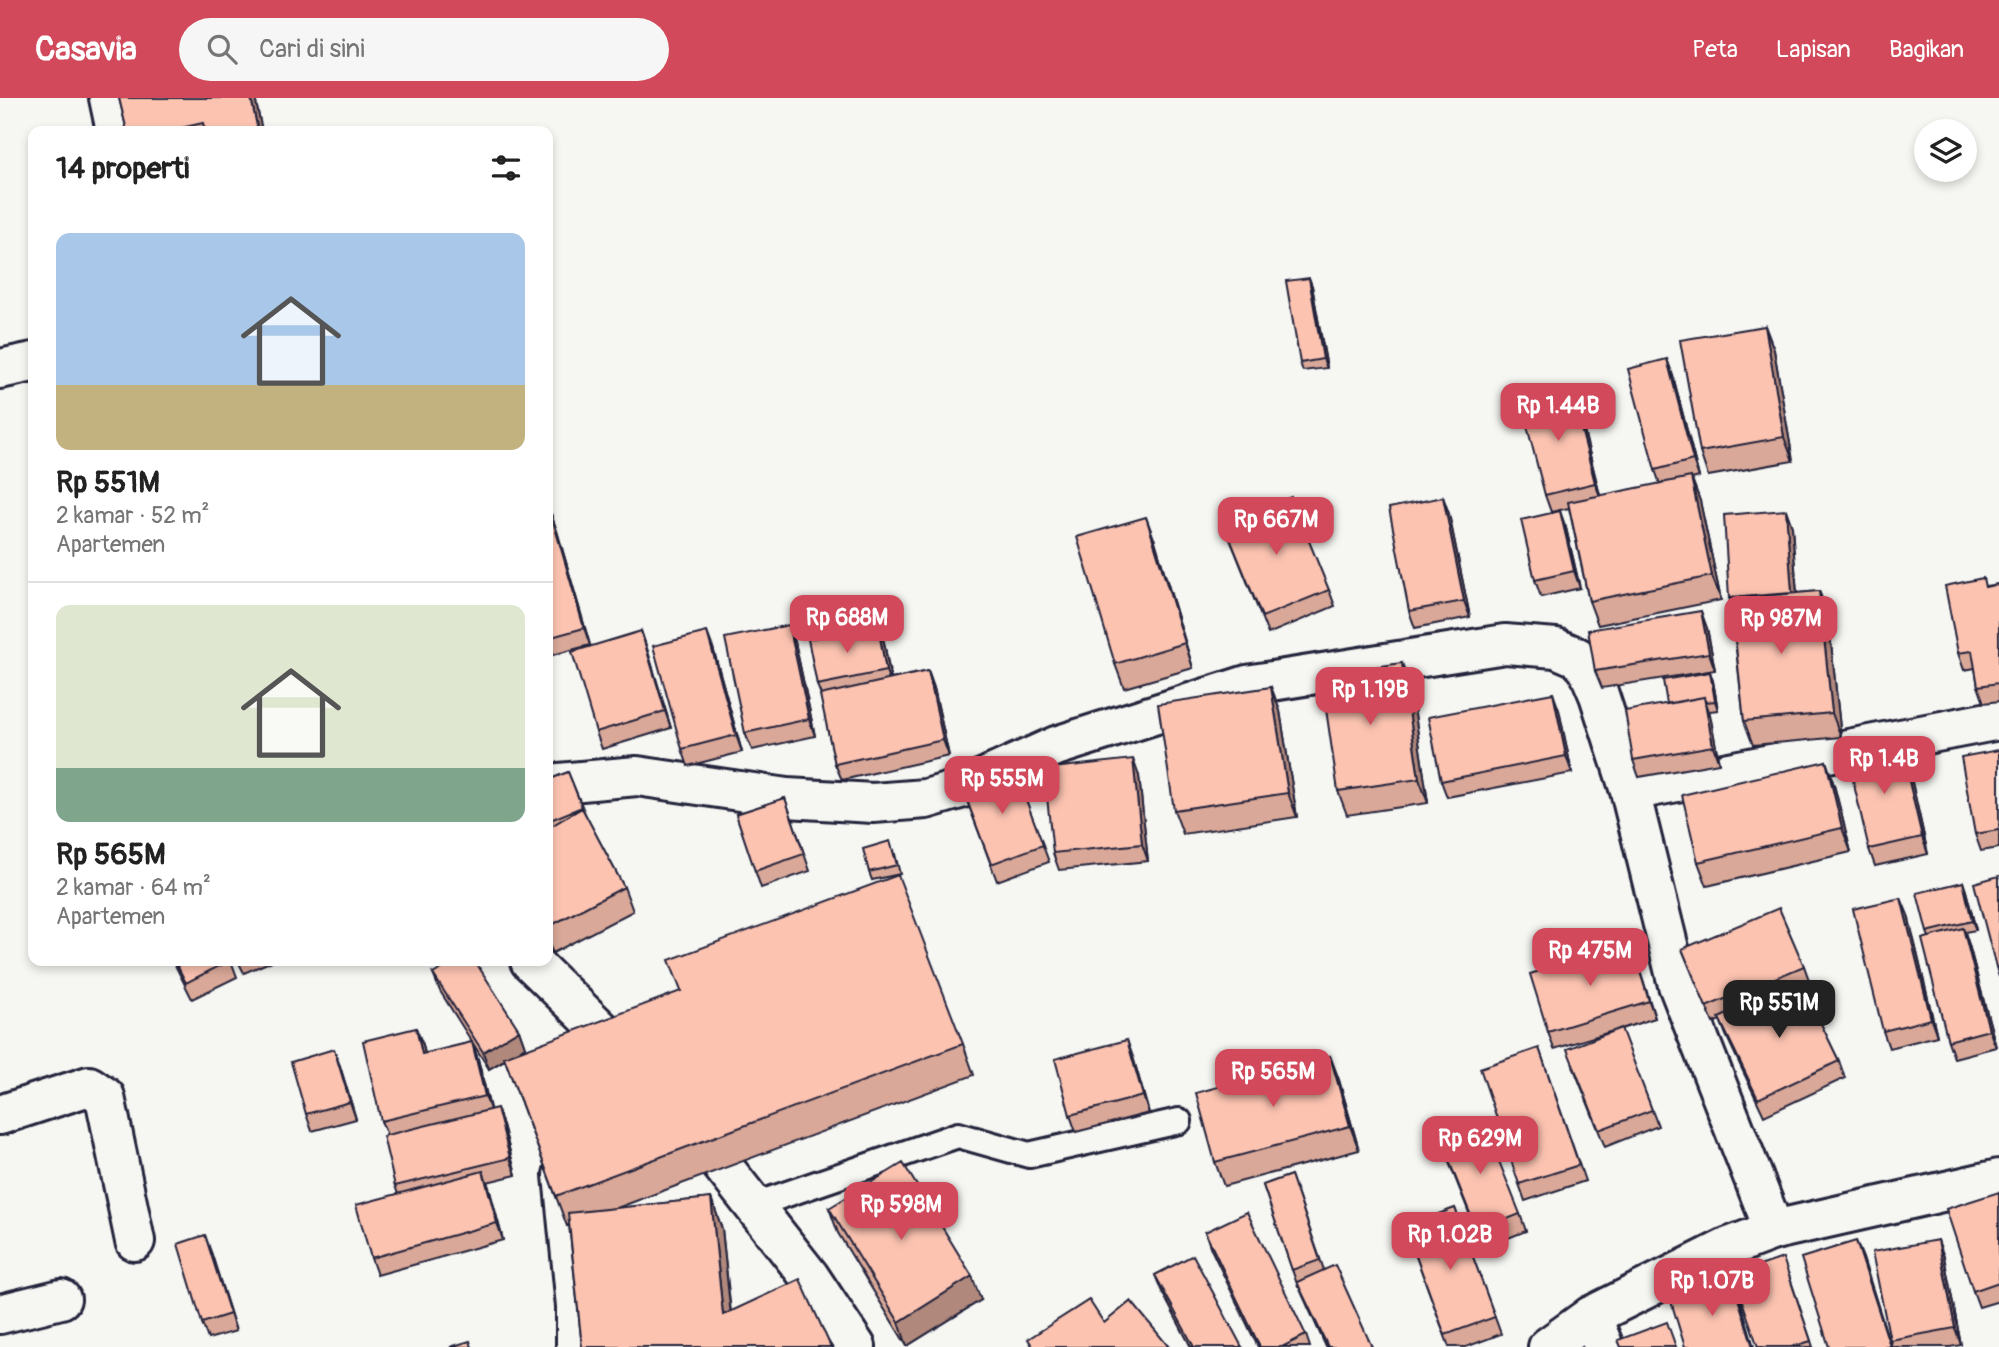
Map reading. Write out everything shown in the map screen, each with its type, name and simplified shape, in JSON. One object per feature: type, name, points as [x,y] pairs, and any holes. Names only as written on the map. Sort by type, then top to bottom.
[{"type":"street","points":[[108,98],[115,126]]},
{"type":"street","points":[[0,369],[28,363]]},
{"type":"street","points":[[553,784],[636,776],[787,798],[873,803],[926,799],[960,789],[1056,746],[1247,685],[1505,644],[1556,649],[1577,657],[1588,669],[1630,791],[1678,985],[1774,1230]]},
{"type":"street","points":[[1630,791],[1999,720]]},
{"type":"street","points":[[536,966],[572,999],[664,1093],[755,1205],[856,1347]]},
{"type":"street","points":[[569,1051],[572,999]]},
{"type":"street","points":[[0,1115],[89,1086],[99,1090],[105,1097],[135,1241]]},
{"type":"street","points":[[564,1142],[562,1168],[576,1306],[576,1347]]},
{"type":"street","points":[[1548,1347],[1598,1332],[1728,1247],[1774,1230],[1999,1180]]},
{"type":"street","points":[[0,1314],[61,1299]]},
{"type":"lane","points":[[755,1205],[958,1135],[1029,1155],[1179,1121]]},
{"type":"building","points":[[119,98],[251,98],[257,126],[204,126],[203,123],[190,126],[126,126]]},
{"type":"building","points":[[1309,278],[1323,359],[1300,363],[1286,281]]},
{"type":"building","points":[[1765,326],[1784,437],[1700,452],[1680,340]]},
{"type":"building","points":[[1667,359],[1693,460],[1655,470],[1628,369]]},
{"type":"building","points":[[1571,390],[1595,483],[1545,495],[1521,403]]},
{"type":"building","points":[[1691,477],[1712,576],[1589,601],[1568,502]]},
{"type":"building","points":[[1291,497],[1329,590],[1262,617],[1224,524]]},
{"type":"building","points":[[1443,497],[1464,601],[1409,611],[1389,508]]},
{"type":"building","points":[[1786,510],[1792,593],[1729,598],[1724,515]]},
{"type":"building","points":[[1560,511],[1574,571],[1535,580],[1521,520]]},
{"type":"building","points":[[1146,517],[1185,643],[1115,664],[1077,537]]},
{"type":"building","points":[[553,521],[584,628],[553,637]]},
{"type":"building","points":[[1983,578],[1985,587],[1999,584],[1999,683],[1978,686],[1972,651],[1958,653],[1945,586]]},
{"type":"building","points":[[1819,591],[1832,713],[1744,721],[1731,599]]},
{"type":"building","points":[[1701,611],[1709,653],[1595,671],[1588,630]]},
{"type":"building","points":[[789,625],[809,719],[745,733],[725,638]]},
{"type":"building","points":[[878,626],[886,671],[817,685],[808,639]]},
{"type":"building","points":[[641,631],[665,711],[596,732],[572,652]]},
{"type":"building","points":[[707,632],[736,735],[682,749],[653,646]]},
{"type":"building","points":[[1402,663],[1419,779],[1338,791],[1321,675]]},
{"type":"building","points":[[928,671],[943,740],[835,764],[820,695]]},
{"type":"building","points":[[1710,672],[1715,701],[1706,702],[1704,697],[1667,704],[1663,680]]},
{"type":"building","points":[[1271,687],[1288,793],[1174,810],[1158,704]]},
{"type":"building","points":[[1553,693],[1566,756],[1441,781],[1428,717]]},
{"type":"building","points":[[1704,697],[1713,746],[1633,760],[1625,711]]},
{"type":"building","points":[[1900,743],[1922,837],[1869,849],[1847,755]]},
{"type":"building","points":[[1999,750],[1999,830],[1975,834],[1961,757]]},
{"type":"building","points":[[1133,759],[1142,844],[1053,853],[1044,769]]},
{"type":"building","points":[[1826,761],[1842,828],[1698,862],[1682,795]]},
{"type":"building","points":[[1014,768],[1043,845],[991,864],[962,787]]},
{"type":"building","points":[[568,772],[582,807],[553,819],[553,778]]},
{"type":"building","points":[[785,798],[804,854],[755,871],[736,814]]},
{"type":"building","points":[[582,808],[624,887],[553,924],[553,825]]},
{"type":"building","points":[[890,841],[897,865],[869,872],[863,849]]},
{"type":"building","points":[[898,875],[963,1044],[556,1196],[504,1057],[681,991],[669,960]]},
{"type":"building","points":[[1999,876],[1999,967],[1996,967],[1974,883]]},
{"type":"building","points":[[1963,882],[1972,921],[1927,932],[1917,893]]},
{"type":"building","points":[[1901,898],[1931,1019],[1883,1031],[1853,909]]},
{"type":"building","points":[[1779,908],[1804,966],[1706,1007],[1682,949]]},
{"type":"building","points":[[1963,928],[1989,1030],[1948,1041],[1922,939]]},
{"type":"building","points":[[1631,943],[1649,1001],[1548,1032],[1530,974]]},
{"type":"building","points":[[178,966],[219,966],[186,983]]},
{"type":"building","points":[[447,966],[478,966],[519,1030],[483,1052],[433,974]]},
{"type":"building","points":[[1800,980],[1839,1061],[1758,1099],[1719,1018]]},
{"type":"building","points":[[416,1028],[422,1054],[472,1042],[485,1096],[381,1121],[363,1041]]},
{"type":"building","points":[[1621,1028],[1652,1110],[1599,1130],[1567,1049]]},
{"type":"building","points":[[1127,1040],[1143,1096],[1070,1115],[1055,1059]]},
{"type":"building","points":[[1539,1048],[1579,1165],[1519,1184],[1480,1068]]},
{"type":"building","points":[[334,1049],[350,1102],[306,1114],[291,1062]]},
{"type":"building","points":[[1330,1056],[1350,1126],[1215,1162],[1196,1093]]},
{"type":"building","points":[[497,1108],[510,1158],[395,1186],[383,1136]]},
{"type":"building","points":[[1483,1121],[1520,1214],[1477,1231],[1440,1138]]},
{"type":"building","points":[[903,1163],[972,1276],[899,1322],[829,1208]]},
{"type":"building","points":[[483,1171],[497,1223],[371,1258],[356,1205]]},
{"type":"building","points":[[1291,1175],[1320,1260],[1292,1270],[1263,1185]]},
{"type":"building","points":[[1999,1192],[1999,1282],[1973,1291],[1946,1209]]},
{"type":"building","points":[[711,1198],[723,1315],[800,1279],[831,1347],[582,1347],[568,1213]]},
{"type":"building","points":[[1455,1208],[1495,1317],[1445,1335],[1405,1226]]},
{"type":"building","points":[[1247,1212],[1306,1335],[1282,1347],[1260,1347],[1205,1232]]},
{"type":"building","points":[[205,1235],[230,1314],[202,1323],[178,1244]]},
{"type":"building","points":[[1938,1240],[1955,1328],[1890,1340],[1872,1252]]},
{"type":"building","points":[[1856,1241],[1890,1346],[1887,1347],[1829,1347],[1801,1258]]},
{"type":"building","points":[[1193,1255],[1242,1347],[1194,1347],[1155,1275]]},
{"type":"building","points":[[1783,1258],[1811,1341],[1791,1347],[1758,1347],[1733,1275]]},
{"type":"building","points":[[1335,1265],[1372,1347],[1328,1347],[1297,1282]]},
{"type":"building","points":[[1732,1279],[1753,1347],[1685,1347],[1670,1298]]},
{"type":"building","points":[[1089,1300],[1104,1323],[1131,1301],[1169,1347],[1033,1347],[1028,1339]]},
{"type":"building","points":[[1667,1322],[1676,1347],[1621,1347],[1618,1340]]},
{"type":"building","points":[[470,1341],[472,1347],[450,1347]]}]
